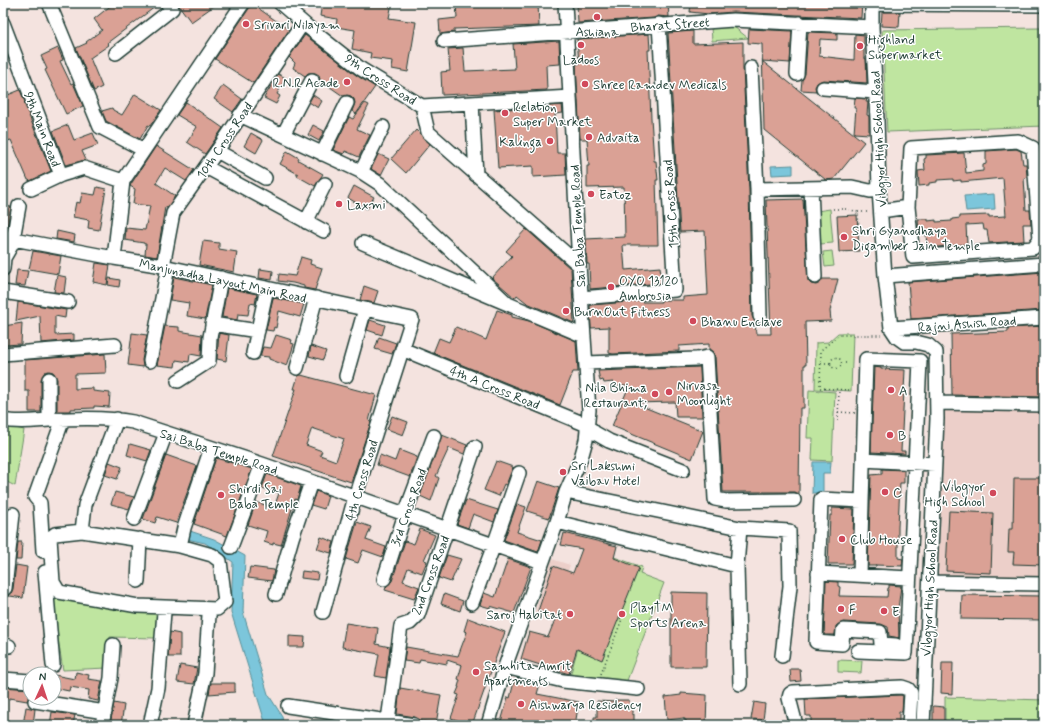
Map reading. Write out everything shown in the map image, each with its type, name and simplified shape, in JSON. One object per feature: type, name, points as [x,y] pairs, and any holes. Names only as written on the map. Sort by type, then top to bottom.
[{"type":"street","points":[[49,3],[100,127],[144,150]]},
{"type":"street","points":[[116,53],[172,9],[167,3]]},
{"type":"street","points":[[114,258],[123,181],[243,3]]},
{"type":"street","name":"9th Cross Road","points":[[280,3],[361,69],[422,106],[570,97]]},
{"type":"street","name":"Sai Baba Temple Road","points":[[488,725],[505,667],[557,522],[566,492],[581,458],[586,440],[589,410],[579,265],[565,3]]},
{"type":"street","points":[[872,4],[1044,5]]},
{"type":"street","name":"Vibgyor High School Road","points":[[872,4],[879,185],[885,276],[886,331],[904,342],[916,342],[928,345],[936,352],[937,404],[935,464],[922,725]]},
{"type":"street","name":"Bharat Street","points":[[444,41],[659,24],[733,20],[872,27]]},
{"type":"street","name":"9th Main Road","points":[[3,23],[61,175],[84,168],[123,181]]},
{"type":"street","name":"10th Cross Road","points":[[150,361],[166,266],[173,213],[218,151],[240,115],[303,23]]},
{"type":"street","points":[[797,74],[800,23]]},
{"type":"street","name":"15th Cross Road","points":[[581,298],[675,290],[659,24]]},
{"type":"street","points":[[751,68],[757,189],[760,316]]},
{"type":"street","points":[[283,135],[312,80]]},
{"type":"street","points":[[823,88],[875,92]]},
{"type":"street","points":[[322,154],[347,103]]},
{"type":"street","points":[[472,103],[476,174]]},
{"type":"street","points":[[422,106],[428,132],[579,265]]},
{"type":"street","points":[[240,115],[361,172],[380,184],[508,304]]},
{"type":"street","points":[[361,172],[383,128]]},
{"type":"street","points":[[958,140],[911,144],[908,207],[914,266],[966,262]]},
{"type":"street","points":[[911,148],[1018,141],[1033,148],[1040,239],[1034,248],[913,257]]},
{"type":"street","points":[[218,151],[265,178]]},
{"type":"street","points":[[206,167],[324,231]]},
{"type":"street","points":[[31,189],[61,175]]},
{"type":"street","points":[[306,222],[325,184]]},
{"type":"street","points":[[757,189],[852,187],[870,190],[879,185]]},
{"type":"street","points":[[810,188],[815,276]]},
{"type":"street","points":[[3,269],[4,258],[18,206]]},
{"type":"street","points":[[881,211],[908,207]]},
{"type":"street","name":"Manjunadha Layout Main Road","points":[[10,238],[114,258],[166,266],[412,319],[402,349]]},
{"type":"street","points":[[363,242],[584,336]]},
{"type":"street","points":[[885,276],[1044,264]]},
{"type":"street","points":[[178,381],[209,361],[212,324],[221,278]]},
{"type":"street","points":[[253,352],[267,288]]},
{"type":"street","points":[[3,292],[68,302]]},
{"type":"street","points":[[297,368],[316,298]]},
{"type":"street","points":[[346,376],[366,309]]},
{"type":"street","name":"Rajni Ashish Road","points":[[886,331],[1044,318]]},
{"type":"street","points":[[212,324],[258,331]]},
{"type":"street","points":[[3,354],[115,345]]},
{"type":"street","name":"4th A Cross Road","points":[[402,349],[587,425],[595,433],[609,441],[683,470]]},
{"type":"street","name":"4th Cross Road","points":[[323,612],[355,497],[402,349]]},
{"type":"street","points":[[586,363],[697,359],[707,357],[715,499],[726,501],[794,500]]},
{"type":"street","points":[[858,651],[906,653],[920,360],[866,359],[860,412],[863,460],[860,575]]},
{"type":"street","points":[[49,379],[56,419],[35,497],[40,503],[53,665]]},
{"type":"street","points":[[937,404],[1044,405]]},
{"type":"street","name":"Sai Baba Temple Road","points":[[3,420],[14,422],[56,419],[117,419],[133,422],[262,464],[542,562]]},
{"type":"street","points":[[82,531],[86,505],[117,419]]},
{"type":"street","points":[[134,519],[166,433]]},
{"type":"street","name":"3rd Cross Road","points":[[384,579],[405,514],[434,436]]},
{"type":"street","name":"2nd Cross Road","points":[[388,720],[401,626],[410,623],[418,615],[475,447]]},
{"type":"street","points":[[180,546],[184,528],[210,448]]},
{"type":"street","points":[[863,460],[935,464]]},
{"type":"street","points":[[231,547],[262,464]]},
{"type":"street","points":[[472,603],[519,472]]},
{"type":"street","points":[[276,594],[292,538],[311,482]]},
{"type":"street","points":[[566,492],[740,528],[789,531],[790,586],[782,656]]},
{"type":"street","points":[[862,501],[821,499],[816,642],[842,644],[843,630],[880,632],[881,644],[906,645]]},
{"type":"street","points":[[3,590],[6,588],[13,514]]},
{"type":"street","points":[[557,522],[737,566]]},
{"type":"street","points":[[740,528],[737,566],[740,684]]},
{"type":"street","points":[[82,531],[140,539],[180,546],[212,555],[220,561],[225,602],[217,610],[138,606],[59,592],[53,582],[50,538],[54,534],[82,531]]},
{"type":"street","points":[[138,582],[140,539]]},
{"type":"street","points":[[818,573],[909,578]]},
{"type":"street","points":[[930,582],[1044,584]]},
{"type":"street","points":[[150,725],[158,688],[164,612]]},
{"type":"street","points":[[194,725],[206,673],[209,615]]},
{"type":"street","points":[[54,706],[103,719],[111,678],[113,645]]},
{"type":"street","points":[[505,667],[563,681],[638,689]]},
{"type":"street","points":[[3,680],[22,681]]},
{"type":"street","points":[[796,725],[789,698],[790,694],[793,692],[902,687],[908,689],[911,693],[908,725]]},
{"type":"street","points":[[288,706],[414,725]]},
{"type":"path","points":[[833,209],[847,209],[858,212],[859,230]]},
{"type":"path","points":[[849,390],[820,388],[821,350],[839,335],[886,331]]},
{"type":"path","points":[[830,363],[831,360],[836,358],[840,360],[841,363],[849,364]]},
{"type":"path","points":[[821,363],[830,363],[835,368],[840,366],[841,363]]},
{"type":"path","points":[[838,421],[839,389]]},
{"type":"path","points":[[838,412],[860,412]]},
{"type":"path","points":[[597,685],[622,619],[619,618]]},
{"type":"shaded area","name":"Vibgyor High School","points":[[1044,409],[1044,579],[938,577],[945,410]]},
{"type":"shaded area","points":[[552,559],[570,565],[551,619],[534,615]]},
{"type":"green space","points":[[711,27],[734,27],[748,38],[712,41]]},
{"type":"green space","points":[[1041,28],[1044,126],[887,132],[882,30]]},
{"type":"green space","points":[[830,209],[833,243],[820,244],[817,211]]},
{"type":"green space","points":[[832,251],[834,266],[825,267],[823,252]]},
{"type":"green space","points":[[838,333],[853,333],[851,391],[815,389],[816,343],[828,342]]},
{"type":"green space","points":[[809,390],[835,392],[832,461],[812,460],[813,438],[807,438]]},
{"type":"green space","points":[[3,425],[24,430],[15,486],[3,480]]},
{"type":"green space","name":"PlayTM Sports Arena","points":[[614,557],[642,567],[640,574],[664,583],[623,691],[567,687],[579,644]]},
{"type":"green space","points":[[51,595],[158,609],[156,638],[110,637],[107,668],[63,670]]},
{"type":"green space","points":[[838,660],[862,661],[861,673],[838,672]]},
{"type":"green space","points":[[945,697],[1044,700],[1044,725],[945,725]]},
{"type":"water","points":[[793,165],[793,174],[772,175],[771,166]]},
{"type":"water","points":[[994,194],[995,209],[966,211],[964,196]]},
{"type":"water","points":[[813,462],[831,462],[830,473],[823,473],[823,493],[812,493]]},
{"type":"water","points":[[190,531],[214,539],[245,556],[243,612],[268,694],[282,716],[283,725],[266,725],[231,612],[233,562],[205,543],[187,539]]},
{"type":"building","points":[[114,3],[159,4],[107,43],[109,45],[90,58],[102,87],[94,91],[76,48],[87,43],[86,42],[102,30],[94,19]]},
{"type":"building","points":[[177,3],[218,3],[191,22]]},
{"type":"building","points":[[251,3],[289,30],[253,83],[215,59],[250,7]]},
{"type":"building","points":[[322,3],[392,3],[389,18],[416,22],[408,72],[392,69],[393,61],[370,58],[371,53],[352,49],[355,30],[336,27],[337,19],[320,16]]},
{"type":"building","points":[[456,3],[538,3],[539,26],[454,29],[454,32],[440,34],[439,20],[457,18]]},
{"type":"building","points":[[577,3],[668,3],[669,17],[658,16],[654,18],[578,23]]},
{"type":"building","points":[[691,3],[862,3],[861,18],[733,12],[709,14],[690,12]]},
{"type":"building","points":[[882,12],[900,12],[899,27],[881,26]]},
{"type":"building","points":[[749,29],[792,31],[790,63],[762,61],[762,44],[748,43]]},
{"type":"building","points":[[693,31],[693,44],[743,42],[752,316],[755,322],[756,334],[771,334],[766,200],[803,199],[808,281],[811,284],[816,285],[820,283],[822,279],[838,279],[830,311],[831,321],[805,322],[806,365],[804,365],[804,408],[800,408],[799,494],[794,492],[723,492],[715,357],[713,352],[709,349],[709,344],[679,346],[679,351],[613,354],[609,353],[609,327],[591,328],[590,305],[642,301],[661,302],[661,300],[683,300],[683,297],[708,295],[705,231],[680,232],[668,33]]},
{"type":"building","points":[[808,32],[837,33],[837,40],[820,39],[819,56],[854,60],[855,34],[864,35],[864,58],[866,58],[867,83],[823,80],[817,83],[815,87],[816,91],[801,90],[802,80],[805,74]]},
{"type":"building","points":[[649,34],[650,50],[648,50],[651,118],[654,161],[656,161],[658,180],[656,180],[658,245],[623,245],[625,270],[660,267],[662,283],[590,289],[586,239],[625,237],[624,187],[587,188],[587,166],[589,166],[587,139],[580,139],[576,64],[579,64],[577,39]]},
{"type":"building","points":[[305,35],[356,75],[375,87],[356,114],[352,111],[355,103],[351,96],[343,96],[320,80],[319,75],[315,73],[308,73],[305,76],[293,68],[295,63],[289,57]]},
{"type":"building","points":[[559,41],[560,64],[546,65],[547,90],[442,95],[441,72],[450,71],[448,49],[463,48],[465,71],[515,69],[513,44]]},
{"type":"building","points":[[58,48],[63,60],[60,61],[71,84],[73,83],[83,106],[66,114],[45,70],[47,69],[41,56]]},
{"type":"building","points":[[762,61],[864,142],[834,179],[826,180],[764,130]]},
{"type":"building","points":[[278,74],[286,78],[277,94],[280,96],[276,104],[264,98]]},
{"type":"building","points":[[223,85],[242,99],[233,112],[214,99]]},
{"type":"building","points":[[20,90],[51,171],[30,181],[28,180],[11,140],[7,141],[3,129],[3,97]]},
{"type":"building","points":[[135,94],[161,110],[150,126],[148,125],[140,139],[106,121],[102,111],[112,108],[122,115]]},
{"type":"building","points":[[313,95],[322,101],[318,108],[309,102]]},
{"type":"building","points":[[855,98],[867,99],[869,134],[854,133],[856,108],[854,108]]},
{"type":"building","points":[[186,102],[223,128],[205,154],[187,142],[197,127],[177,115]]},
{"type":"building","points":[[365,103],[369,105],[357,129],[370,135],[359,157],[345,151],[344,154],[333,150],[349,117],[353,119]]},
{"type":"building","points":[[562,105],[563,113],[555,114],[557,153],[565,153],[566,175],[533,177],[533,166],[498,168],[494,110]]},
{"type":"building","points":[[68,125],[74,140],[93,133],[98,145],[82,151],[86,160],[66,165],[53,131]]},
{"type":"building","points":[[313,125],[324,131],[319,141],[308,135]]},
{"type":"building","points":[[416,130],[430,144],[406,173],[391,159]]},
{"type":"building","points":[[251,133],[263,140],[256,153],[244,146]]},
{"type":"building","points":[[156,146],[194,170],[186,181],[165,168],[156,183],[175,196],[167,208],[165,207],[157,257],[145,255],[146,244],[125,240],[126,228],[145,230],[150,206],[133,204],[135,189],[130,186]]},
{"type":"building","points":[[1016,149],[1021,151],[1023,164],[1026,164],[1027,177],[1024,178],[1026,210],[1030,210],[1031,224],[1023,224],[1024,241],[989,243],[987,230],[984,230],[983,224],[966,225],[967,244],[929,248],[929,245],[927,245],[926,234],[919,234],[918,219],[928,219],[928,221],[936,220],[936,222],[952,221],[952,219],[960,218],[960,216],[1006,216],[1003,178],[961,182],[961,180],[953,181],[953,179],[937,180],[937,182],[929,183],[929,185],[919,186],[918,171],[925,170],[924,159],[926,158],[926,155],[964,153],[966,173],[983,171],[983,165],[986,164],[986,151]]},
{"type":"building","points":[[287,151],[299,158],[298,160],[323,174],[315,186],[280,164]]},
{"type":"building","points":[[378,154],[389,159],[381,175],[371,169]]},
{"type":"building","points":[[354,186],[374,197],[367,209],[348,198]]},
{"type":"building","points":[[97,187],[106,189],[99,230],[88,228],[89,220],[73,217],[76,202],[80,203],[82,193],[95,195]]},
{"type":"building","points":[[3,206],[11,207],[7,230],[3,229]]},
{"type":"building","name":"Shri Gyanodhaya Digamber Jain Temple","points":[[857,215],[859,251],[839,252],[837,216]]},
{"type":"building","points":[[526,229],[571,269],[574,323],[527,303],[517,295],[515,298],[492,278],[512,256],[506,251]]},
{"type":"building","points":[[57,231],[75,235],[74,242],[56,239]]},
{"type":"building","points":[[203,241],[219,243],[219,249],[237,252],[234,272],[199,265]]},
{"type":"building","points":[[33,251],[61,256],[58,274],[29,269]]},
{"type":"building","points":[[301,257],[311,260],[310,264],[322,268],[315,290],[304,288],[304,286],[293,283],[278,281],[279,274],[295,276]]},
{"type":"building","points":[[96,263],[110,265],[107,285],[93,282]]},
{"type":"building","points":[[260,269],[273,271],[272,280],[259,278]]},
{"type":"building","points":[[17,270],[28,271],[25,286],[15,285]]},
{"type":"building","points":[[1044,272],[1044,310],[911,319],[908,282]]},
{"type":"building","points":[[57,275],[66,277],[64,293],[54,292]]},
{"type":"building","points":[[174,277],[212,285],[205,319],[187,316],[189,303],[170,300]]},
{"type":"building","points":[[109,278],[120,280],[119,287],[108,285]]},
{"type":"building","points":[[364,286],[378,291],[374,303],[360,300]]},
{"type":"building","points":[[227,288],[257,294],[255,304],[250,303],[248,315],[238,314],[237,320],[222,317]]},
{"type":"building","points":[[273,298],[304,304],[300,317],[279,311],[276,328],[274,327],[273,331],[266,330]]},
{"type":"building","points":[[18,302],[66,310],[65,318],[55,316],[55,335],[74,334],[74,340],[41,343],[40,316],[16,321]]},
{"type":"building","points":[[497,310],[512,315],[512,317],[529,321],[576,341],[578,372],[573,372],[560,405],[433,353],[439,338],[449,342],[456,327],[486,340]]},
{"type":"building","points":[[370,320],[385,325],[382,335],[367,330]]},
{"type":"building","points":[[22,323],[21,344],[4,345],[4,326]]},
{"type":"building","points":[[165,326],[179,327],[179,331],[202,335],[201,356],[190,354],[189,362],[176,360],[175,367],[157,365]]},
{"type":"building","points":[[1044,326],[1044,397],[952,395],[951,334],[1008,332],[1008,328]]},
{"type":"building","points":[[132,333],[147,335],[142,360],[143,367],[128,365]]},
{"type":"building","points":[[219,333],[229,335],[226,361],[217,359]]},
{"type":"building","points":[[276,335],[292,340],[291,343],[294,344],[287,366],[269,359],[269,357],[260,356],[263,347],[271,348]]},
{"type":"building","points":[[379,337],[396,343],[392,354],[375,349]]},
{"type":"building","points":[[311,346],[326,351],[323,360],[309,356]]},
{"type":"building","points":[[105,354],[106,373],[75,374],[75,389],[93,388],[93,391],[110,393],[109,407],[94,406],[94,408],[57,411],[57,379],[53,372],[49,371],[45,372],[41,379],[41,412],[29,412],[29,391],[25,391],[25,360]]},
{"type":"building","points":[[700,367],[702,417],[676,417],[675,402],[634,403],[703,431],[692,459],[612,426],[629,386],[613,386],[613,382],[604,383],[603,380],[600,381],[598,371]]},
{"type":"building","points":[[874,367],[881,369],[905,370],[901,451],[905,451],[905,454],[871,452]]},
{"type":"building","points":[[301,375],[376,395],[369,421],[371,422],[351,482],[273,456],[296,389],[294,389],[298,376]],"holes":[[[312,428],[344,439],[336,461],[320,455],[322,451],[306,445]]]},
{"type":"building","points":[[392,416],[408,422],[403,435],[387,429]]},
{"type":"building","points":[[442,435],[467,445],[464,454],[449,448],[436,476],[439,478],[431,501],[420,496]]},
{"type":"building","points":[[130,444],[151,450],[147,461],[127,455]]},
{"type":"building","points":[[399,450],[417,457],[410,477],[377,465],[380,455],[395,461]]},
{"type":"building","points":[[166,455],[197,466],[176,523],[157,517],[155,523],[143,519]]},
{"type":"building","name":"Shirdi Sai Baba Temple","points":[[216,458],[252,469],[227,536],[194,524]]},
{"type":"building","points":[[496,461],[513,467],[506,485],[504,484],[499,496],[484,490]]},
{"type":"building","points":[[109,462],[122,467],[117,479],[105,475]]},
{"type":"building","points":[[882,469],[904,470],[904,483],[900,483],[898,527],[898,558],[903,559],[902,566],[868,566],[871,475],[882,474]]},
{"type":"building","points":[[267,474],[301,486],[297,500],[295,499],[281,545],[273,543],[273,545],[264,542],[267,531],[248,525],[256,502],[274,508],[279,493],[262,488]]},
{"type":"building","points":[[1014,478],[1044,478],[1044,565],[1013,564],[1014,552],[1008,552],[1009,529],[1013,529]]},
{"type":"building","points":[[538,481],[559,488],[549,518],[527,511]]},
{"type":"building","points":[[316,491],[328,496],[324,509],[311,505]]},
{"type":"building","points":[[115,492],[134,497],[129,509],[111,504]]},
{"type":"building","points":[[466,500],[498,510],[494,522],[473,514],[468,528],[457,524]]},
{"type":"building","points":[[517,504],[526,507],[517,532],[542,540],[538,552],[504,540]]},
{"type":"building","name":"Club House","points":[[832,508],[854,509],[852,564],[828,564],[830,515],[832,515]]},
{"type":"building","points":[[949,511],[993,513],[991,573],[946,571]]},
{"type":"building","points":[[357,522],[371,527],[366,540],[386,547],[383,557],[363,550],[358,563],[346,559]]},
{"type":"building","points":[[420,529],[435,535],[424,560],[427,561],[422,573],[408,568],[403,581],[419,587],[414,599],[385,590],[392,581],[405,541],[414,544]]},
{"type":"building","points":[[564,533],[617,546],[614,558],[639,568],[602,660],[577,649],[569,674],[521,659],[529,632],[548,637],[556,617],[538,611],[553,566],[573,573],[582,549],[561,545]]},
{"type":"building","points":[[321,537],[334,542],[331,553],[317,549]]},
{"type":"building","points":[[18,542],[22,542],[21,560],[16,560]]},
{"type":"building","points":[[447,555],[461,559],[451,582],[439,578]]},
{"type":"building","points":[[508,559],[531,567],[514,613],[490,606],[490,608],[480,605],[484,593],[495,597]]},
{"type":"building","points":[[16,565],[27,567],[23,598],[10,596],[13,589]]},
{"type":"building","points":[[250,567],[274,570],[272,581],[248,578]]},
{"type":"building","points":[[302,571],[318,573],[317,580],[301,578]]},
{"type":"building","points":[[826,581],[838,582],[838,586],[840,587],[839,596],[887,597],[889,585],[901,586],[898,609],[899,638],[889,636],[888,627],[881,624],[843,622],[836,626],[835,635],[824,635]]},
{"type":"building","points":[[671,592],[707,593],[706,667],[671,667]]},
{"type":"building","points":[[444,594],[463,601],[460,611],[441,604]]},
{"type":"building","points":[[962,595],[1044,596],[1044,620],[961,619]]},
{"type":"building","name":"Samhita Amrit Apartments","points":[[468,618],[505,632],[472,725],[451,718],[459,695],[456,694],[459,687],[460,680],[458,679],[462,665],[447,660],[447,664],[420,659],[419,663],[404,661],[406,647],[458,656],[467,632],[464,631]]},
{"type":"building","points":[[346,623],[378,628],[376,644],[390,647],[386,678],[375,676],[379,654],[342,647]]},
{"type":"building","points":[[170,632],[180,634],[180,657],[168,657]]},
{"type":"building","points":[[289,636],[305,637],[304,647],[289,647]]},
{"type":"building","points":[[942,663],[953,663],[952,694],[941,693]]},
{"type":"building","points":[[180,665],[197,668],[194,684],[177,682]]},
{"type":"building","points":[[790,669],[800,669],[801,681],[791,682]]},
{"type":"building","points":[[76,672],[89,675],[88,679],[102,681],[98,701],[88,699],[89,690],[70,687],[69,691],[62,690],[62,677],[75,679]]},
{"type":"building","points":[[516,679],[540,684],[537,694],[579,702],[575,725],[514,725],[501,722],[508,697],[510,698]]},
{"type":"building","points":[[211,683],[235,683],[235,692],[209,694]]},
{"type":"building","points":[[3,687],[22,688],[22,700],[3,698]]},
{"type":"building","points":[[400,688],[441,695],[436,724],[421,721],[415,717],[397,714]]},
{"type":"building","points":[[681,693],[707,695],[706,725],[686,725],[686,720],[684,720],[684,718],[667,720],[665,697],[681,695]]},
{"type":"building","points":[[903,696],[902,712],[899,712],[899,725],[811,725],[811,716],[806,716],[805,699]]},
{"type":"building","points":[[615,700],[629,700],[630,708],[632,708],[632,715],[634,714],[634,725],[594,725],[594,717],[597,717],[597,701],[615,702]]},
{"type":"building","points":[[754,702],[765,704],[763,720],[751,719]]},
{"type":"building","points":[[114,703],[124,705],[121,725],[110,725]]},
{"type":"building","points":[[933,706],[944,707],[944,725],[933,725]]},
{"type":"building","points":[[26,707],[35,709],[33,725],[23,725]]},
{"type":"building","points":[[52,712],[75,715],[73,725],[50,725]]},
{"type":"place","name":"Ashiana","points":[[597,17]]},
{"type":"place","name":"Srivari Nilayam","points":[[246,24]]},
{"type":"place","name":"Ladoos","points":[[581,45]]},
{"type":"place","name":"Highland Supermarket","points":[[860,46]]},
{"type":"place","name":"R.N.R Acade","points":[[347,82]]},
{"type":"place","name":"Shree Ramdev Medicals","points":[[585,84]]},
{"type":"place","name":"Relation Super Market","points":[[505,113]]},
{"type":"place","name":"Advaita","points":[[589,137]]},
{"type":"place","name":"Kalinga","points":[[550,141]]},
{"type":"place","name":"Eatoz","points":[[591,194]]},
{"type":"place","name":"Laxmi","points":[[339,204]]},
{"type":"place","name":"Shri Gyanodhaya Digamber Jain Temple","points":[[844,237]]},
{"type":"place","name":"OYO 13120 Ambrosia","points":[[611,287]]},
{"type":"place","name":"BurnOut Fitness","points":[[566,311]]},
{"type":"place","name":"Bhanu Enclave","points":[[693,321]]},
{"type":"place","name":"A","points":[[891,390]]},
{"type":"place","name":"Nirvasa Moonlight","points":[[669,392]]},
{"type":"place","name":"Nila Bhima Restaurant;","points":[[655,394]]},
{"type":"place","name":"B","points":[[890,435]]},
{"type":"place","name":"Sri Lakshmi Vaibav Hotel","points":[[563,472]]},
{"type":"place","name":"C","points":[[885,492]]},
{"type":"place","name":"Vibgyor High School","points":[[993,493]]},
{"type":"place","name":"Shirdi Sai Baba Temple","points":[[221,495]]},
{"type":"place","name":"Club House","points":[[842,539]]},
{"type":"place","name":"F","points":[[841,609]]},
{"type":"place","name":"E","points":[[884,611]]},
{"type":"place","name":"Saroj Habitat","points":[[570,614]]},
{"type":"place","name":"PlayTM Sports Arena","points":[[622,614]]},
{"type":"place","name":"Samhita Amrit Apartments","points":[[476,672]]},
{"type":"place","name":"Aishwarya Residency","points":[[521,704]]}]
